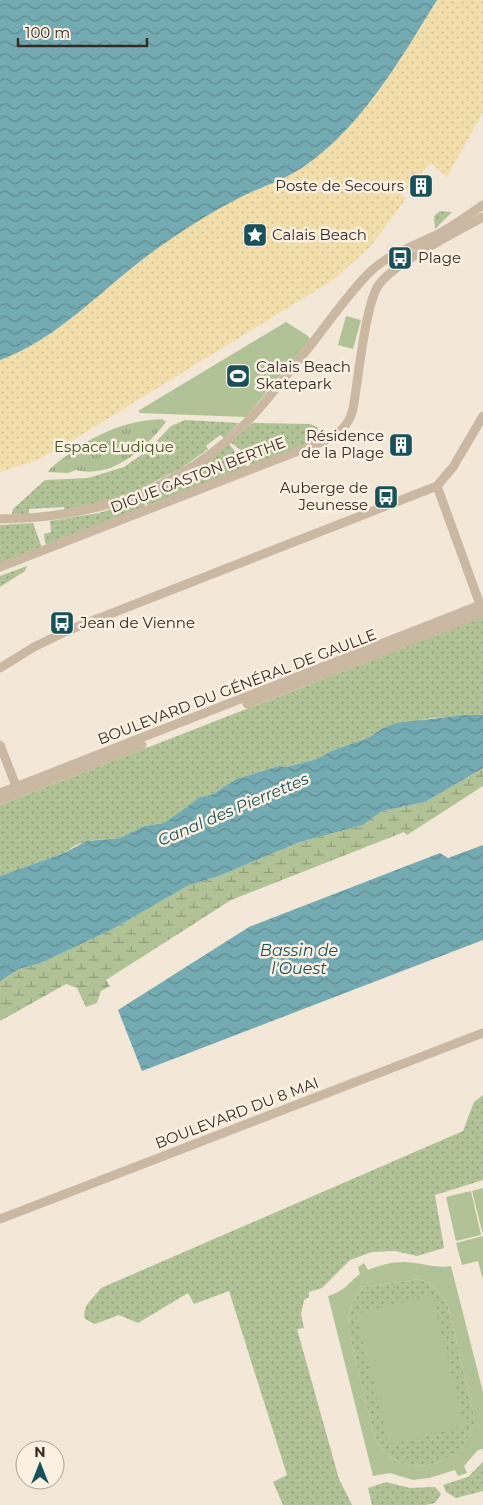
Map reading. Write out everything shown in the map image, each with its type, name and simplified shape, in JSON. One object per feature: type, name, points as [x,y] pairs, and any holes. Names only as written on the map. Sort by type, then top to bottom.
[{"type":"street","name":"DIGUE GASTON BERTHE","points":[[0,519],[48,517],[94,510],[138,496],[194,466],[227,441],[250,420],[374,269],[410,246],[442,232],[483,205]]},
{"type":"street","name":"DIGUE GASTON BERTHE","points":[[0,567],[324,441],[337,434],[347,424],[353,410],[371,304],[377,287],[395,269],[483,217]]},
{"type":"street","points":[[0,668],[34,647],[69,630],[436,486],[479,431],[483,416]]},
{"type":"street","points":[[436,486],[482,608]]},
{"type":"street","name":"BOULEVARD DU GÉNÉRAL DE GAULLE","points":[[0,800],[17,790],[482,608]]},
{"type":"street","points":[[0,745],[17,790]]},
{"type":"street","name":"BOULEVARD DU GÉNÉRAL DE GAULLE","points":[[0,793],[17,790]]},
{"type":"street","name":"BOULEVARD DU 8 MAI","points":[[0,1219],[483,1033]]},
{"type":"green space","points":[[440,211],[452,212],[435,229],[434,216]]},
{"type":"green space","points":[[346,316],[361,320],[353,349],[338,345]]},
{"type":"green space","name":"Calais Beach Skatepark","points":[[286,322],[310,339],[246,417],[140,413],[138,411]]},
{"type":"green space","name":"Espace Ludique","points":[[162,419],[166,422],[148,442],[115,466],[89,472],[76,470],[68,473],[48,472],[76,449],[99,435],[123,426]]},
{"type":"green space","points":[[185,420],[239,423],[224,438],[220,435],[206,446],[208,449],[180,469],[125,496],[65,512],[64,507],[29,509],[29,515],[12,514],[13,509],[45,480],[88,478],[124,467],[147,451],[171,426]]},
{"type":"green space","points":[[253,423],[310,424],[317,427],[320,439],[251,466],[246,454],[230,442]]},
{"type":"green space","points":[[229,444],[246,465],[245,469],[148,506],[144,498],[183,477]]},
{"type":"green space","points":[[142,499],[145,504],[144,508],[48,545],[45,543],[44,534],[51,532],[50,521],[99,513]]},
{"type":"green space","points":[[33,523],[42,548],[0,564],[0,525]]},
{"type":"green space","points":[[27,566],[25,571],[0,587],[0,576]]},
{"type":"green space","points":[[483,617],[483,715],[431,718],[383,728],[368,738],[331,751],[317,759],[287,767],[279,766],[236,779],[213,794],[200,797],[164,823],[144,826],[120,838],[93,840],[76,845],[64,853],[0,876],[0,805]]},
{"type":"green space","points":[[483,768],[483,786],[407,835],[404,832],[231,900],[106,980],[110,986],[101,991],[97,1003],[86,1007],[77,988],[66,984],[0,1021],[0,981],[19,969],[41,963],[111,930],[189,885],[219,876],[300,842],[363,825],[382,811],[425,802]]},
{"type":"green space","points":[[483,1095],[483,1180],[435,1195],[444,1248],[417,1256],[395,1251],[372,1252],[350,1260],[322,1288],[309,1292],[309,1297],[304,1300],[301,1314],[304,1328],[297,1329],[339,1479],[352,1505],[283,1505],[273,1482],[287,1475],[229,1291],[194,1304],[188,1293],[138,1323],[119,1315],[95,1324],[85,1319],[86,1306],[101,1288],[463,1131],[474,1102]]},
{"type":"green space","points":[[483,1188],[483,1235],[472,1191]]},
{"type":"green space","points":[[471,1191],[481,1235],[456,1241],[446,1197]]},
{"type":"green space","points":[[483,1236],[483,1280],[478,1261],[462,1265],[456,1243]]},
{"type":"green space","points":[[397,1262],[451,1266],[483,1392],[483,1449],[478,1450],[464,1466],[467,1473],[458,1476],[455,1470],[429,1478],[413,1480],[390,1473],[373,1476],[328,1296],[342,1289],[360,1274],[358,1267],[364,1263],[368,1270]],"holes":[[[419,1279],[432,1284],[447,1303],[475,1420],[469,1436],[458,1450],[445,1459],[431,1464],[415,1465],[400,1462],[386,1453],[375,1439],[348,1329],[349,1317],[351,1306],[364,1287]]]},
{"type":"green space","points":[[419,1279],[432,1284],[447,1303],[475,1420],[469,1436],[458,1450],[445,1459],[431,1464],[415,1465],[400,1462],[386,1453],[375,1439],[348,1329],[351,1306],[364,1287]]},
{"type":"green space","points":[[432,1295],[465,1426],[389,1445],[356,1314]]},
{"type":"green space","points":[[483,1462],[483,1491],[456,1498],[446,1492],[443,1485],[468,1477]]},
{"type":"green space","points":[[386,1482],[410,1488],[435,1487],[441,1494],[435,1503],[426,1505],[372,1505],[368,1488]]},
{"type":"sand","name":"Calais Beach","points":[[345,0],[483,0],[483,112],[447,177],[431,163],[401,194],[406,199],[370,247],[333,280],[68,443],[37,460],[0,472],[0,295]]},
{"type":"water","points":[[0,0],[437,0],[395,67],[363,111],[327,149],[298,170],[229,203],[184,230],[151,253],[60,326],[21,351],[0,360]]},
{"type":"water","name":"Canal des Pierrettes","points":[[464,715],[483,715],[483,768],[425,802],[382,811],[363,825],[300,842],[219,876],[189,885],[111,930],[41,963],[19,969],[0,981],[0,876],[64,853],[87,841],[120,838],[144,826],[164,823],[200,797],[213,794],[236,779],[279,766],[287,767],[317,759],[331,751],[368,738],[383,728],[397,723]]},
{"type":"water","name":"Bassin de l'Ouest","points":[[483,845],[483,940],[142,1071],[118,1010],[249,927],[440,853],[448,858]]},
{"type":"place","name":"Poste de Secours","points":[[421,186]]},
{"type":"place","name":"Calais Beach","points":[[255,235]]},
{"type":"place","name":"Plage","points":[[400,258]]},
{"type":"place","name":"Calais Beach Skatepark","points":[[238,376]]},
{"type":"place","name":"Résidence de la Plage","points":[[401,445]]},
{"type":"place","name":"Auberge de Jeunesse","points":[[386,497]]},
{"type":"place","name":"Jean de Vienne","points":[[62,623]]}]
